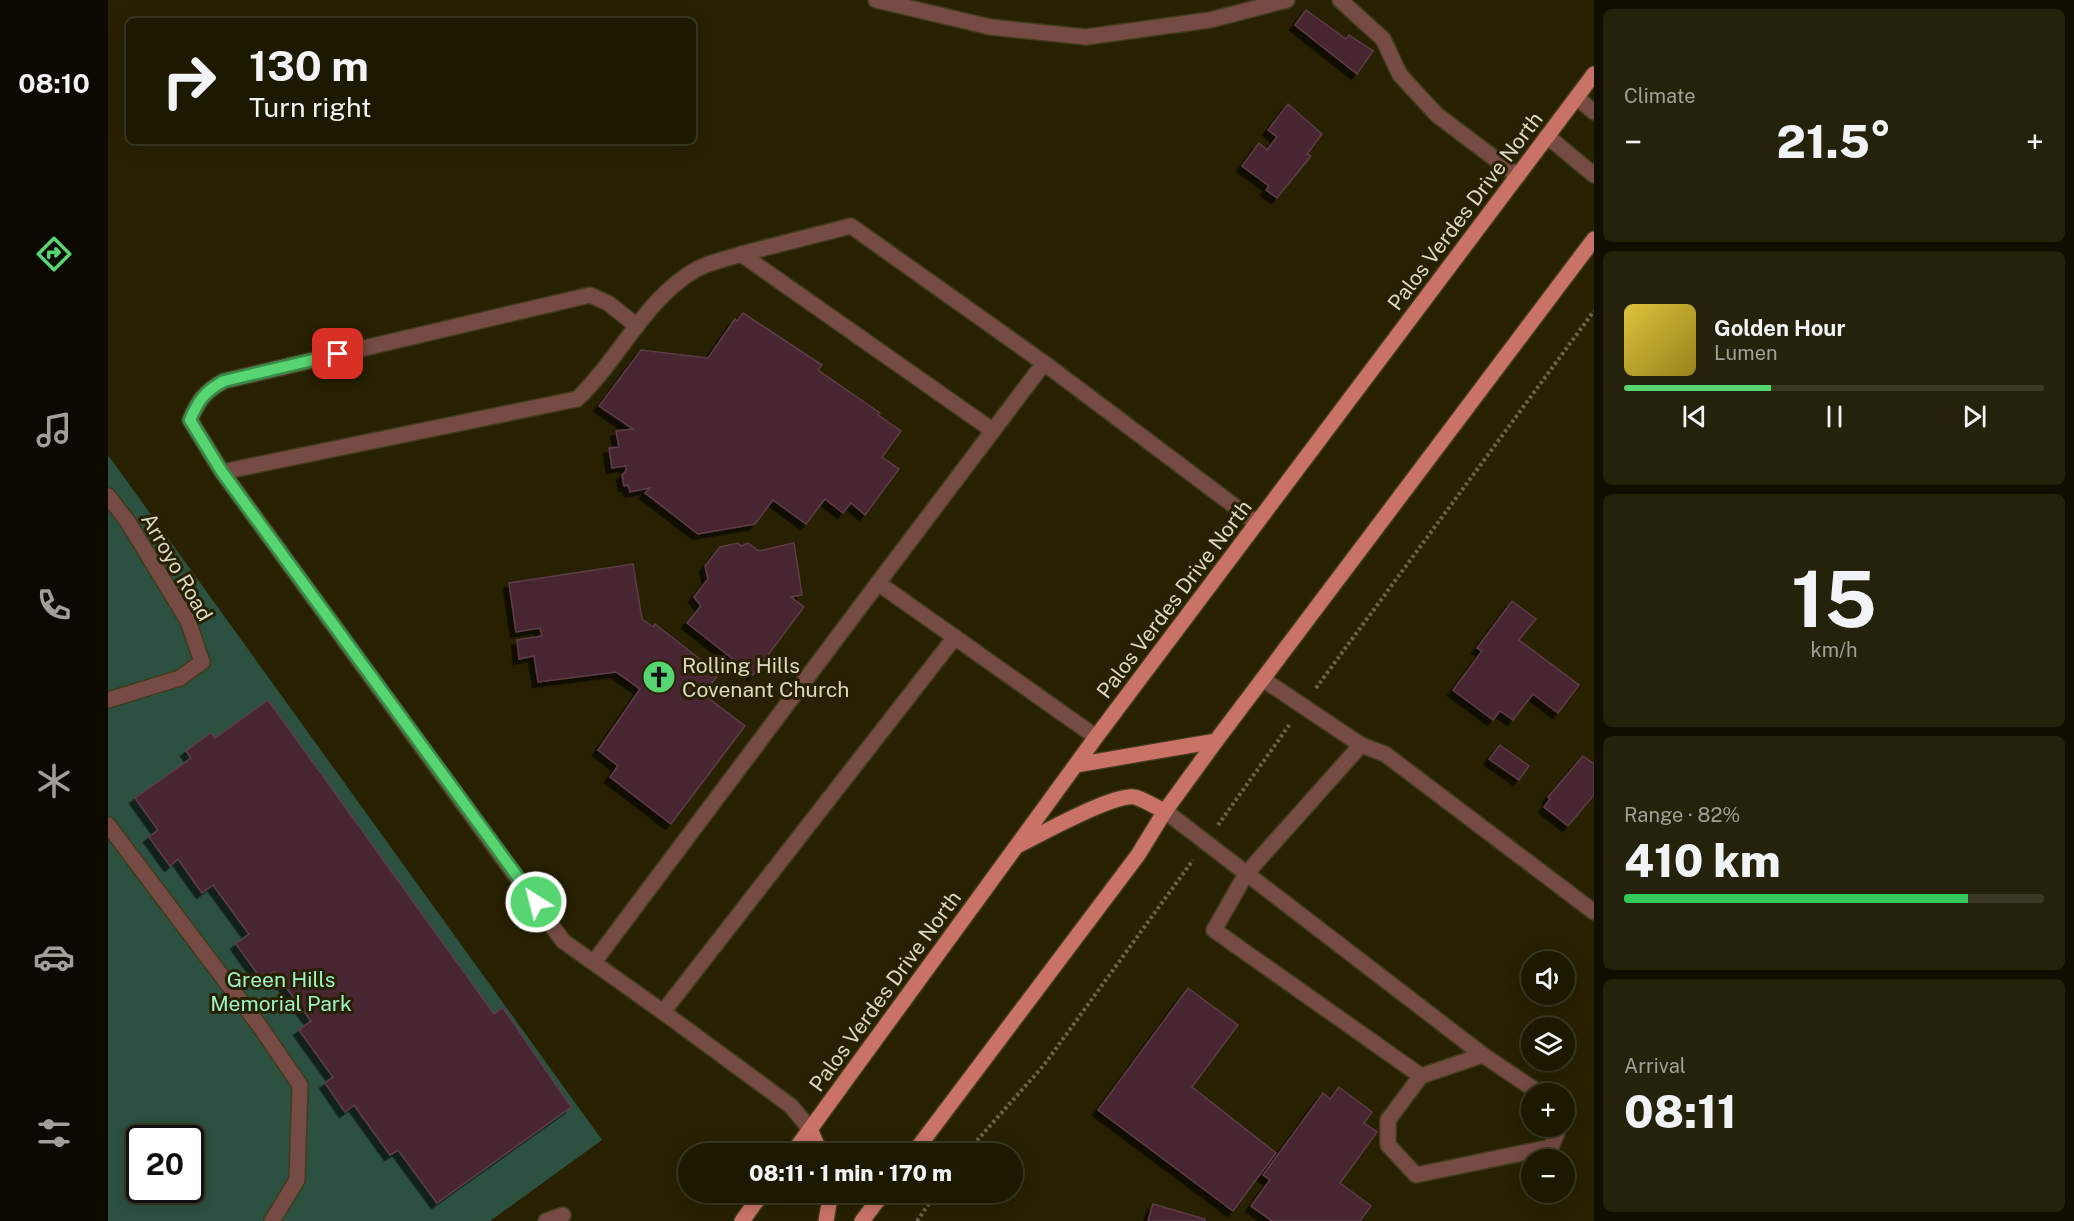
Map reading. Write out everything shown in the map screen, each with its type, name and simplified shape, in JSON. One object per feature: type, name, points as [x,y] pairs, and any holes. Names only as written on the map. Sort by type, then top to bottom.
[{"type":"main road","name":"Palos Verdes Drive North","points":[[800,1143],[1096,737],[1594,74]]},
{"type":"main road","points":[[921,1143],[1138,855],[1165,811],[1216,741],[1594,239]]},
{"type":"main road","points":[[1076,765],[1216,741]]},
{"type":"main road","points":[[1017,846],[1099,806],[1118,800],[1134,797],[1165,811]]},
{"type":"main road","points":[[810,1129],[816,1143]]},
{"type":"main road","points":[[742,1221],[755,1203]]},
{"type":"main road","points":[[826,1221],[829,1203]]},
{"type":"main road","points":[[862,1221],[876,1203]]},
{"type":"street","points":[[876,0],[990,27],[1086,37],[1210,20],[1286,0]]},
{"type":"street","points":[[1340,0],[1383,39],[1400,75],[1437,115],[1518,176]]},
{"type":"street","points":[[1577,98],[1594,112]]},
{"type":"street","points":[[1547,136],[1594,175]]},
{"type":"street","points":[[222,472],[577,399],[597,380],[637,326],[675,285],[698,269],[741,254],[851,226],[1044,363],[1257,524]]},
{"type":"street","points":[[741,254],[992,430]]},
{"type":"street","points":[[637,326],[608,303],[590,295],[224,381],[209,388],[198,402],[190,420],[222,472],[563,941],[791,1106],[810,1129]]},
{"type":"street","points":[[594,962],[1044,363]]},
{"type":"street","name":"Arroyo Road","points":[[108,496],[128,522],[188,621],[202,662],[180,678],[108,700]]},
{"type":"street","points":[[878,583],[1096,737]]},
{"type":"street","points":[[663,1012],[955,637]]},
{"type":"street","points":[[1264,680],[1361,745],[1384,754],[1594,912]]},
{"type":"street","points":[[1361,745],[1246,874],[1214,930],[1421,1076]]},
{"type":"street","points":[[1165,811],[1483,1055],[1525,1083]]},
{"type":"street","points":[[108,825],[261,1028],[300,1085],[297,1180],[272,1221]]},
{"type":"street","points":[[1483,1055],[1421,1076],[1388,1120],[1388,1145],[1416,1175],[1551,1147],[1555,1137]]},
{"type":"street","points":[[546,1221],[563,1215]]},
{"type":"path","points":[[975,1143],[1044,1065],[1304,705],[1594,311]]},
{"type":"path","points":[[917,1221],[930,1203]]},
{"type":"green space","name":"Green Hills Memorial Park","points":[[108,455],[602,1140],[490,1221],[108,1221]]},
{"type":"building","points":[[1306,10],[1346,39],[1349,35],[1373,51],[1357,74],[1295,25]]},
{"type":"building","points":[[1288,104],[1322,134],[1307,154],[1311,156],[1277,198],[1266,190],[1269,186],[1242,166],[1259,143],[1267,150],[1277,137],[1268,130]]},
{"type":"building","points":[[743,313],[822,365],[818,370],[880,413],[878,415],[901,431],[882,457],[899,469],[865,515],[851,503],[843,513],[825,499],[806,524],[773,500],[755,524],[698,534],[645,493],[650,488],[630,492],[628,485],[624,486],[622,475],[626,471],[626,466],[612,468],[609,448],[619,447],[616,431],[633,429],[599,406],[641,350],[708,358],[735,319],[737,321]]},
{"type":"building","points":[[738,543],[741,546],[748,543],[759,551],[794,543],[802,595],[791,597],[804,607],[753,675],[687,623],[701,606],[694,597],[708,579],[705,566],[720,547]]},
{"type":"building","points":[[633,564],[642,619],[653,627],[655,624],[719,674],[703,694],[745,726],[671,824],[610,777],[618,766],[598,750],[640,689],[616,672],[538,682],[534,656],[519,659],[517,640],[542,636],[540,628],[516,632],[509,583]]},
{"type":"building","points":[[1512,601],[1536,619],[1519,640],[1579,685],[1558,713],[1533,694],[1513,720],[1500,711],[1493,720],[1453,690],[1482,651],[1477,648]]},
{"type":"building","points":[[268,700],[494,1014],[503,1008],[571,1107],[437,1203],[398,1150],[390,1155],[354,1105],[345,1112],[325,1083],[333,1077],[299,1030],[311,1021],[274,971],[262,980],[236,944],[249,934],[213,885],[202,893],[178,859],[170,866],[149,837],[158,830],[135,798],[191,758],[186,751],[211,733],[215,738]]},
{"type":"building","points":[[1500,745],[1529,766],[1519,780],[1489,759]]},
{"type":"building","points":[[1583,756],[1594,764],[1594,795],[1568,826],[1544,807],[1550,799],[1548,797]]},
{"type":"building","points":[[1188,988],[1238,1025],[1192,1087],[1276,1153],[1233,1211],[1098,1110]]},
{"type":"building","points":[[1339,1087],[1372,1112],[1364,1123],[1377,1132],[1340,1183],[1371,1206],[1360,1221],[1272,1221],[1251,1206],[1270,1180],[1263,1175],[1323,1093],[1330,1099]]},
{"type":"building","points":[[1153,1204],[1205,1219],[1205,1221],[1148,1221]]},
{"type":"place","name":"Rolling Hills Covenant Church","points":[[659,677]]},
{"type":"route","points":[[338,354],[224,381],[209,388],[198,402],[190,420],[222,472],[536,902]]}]
